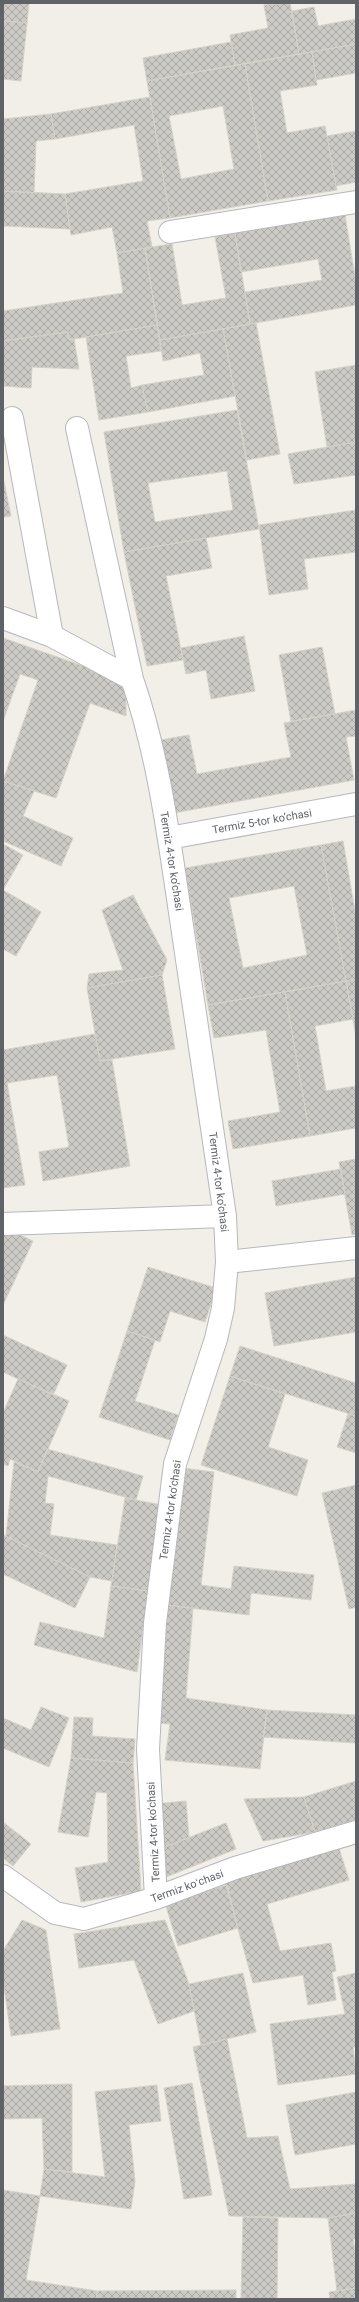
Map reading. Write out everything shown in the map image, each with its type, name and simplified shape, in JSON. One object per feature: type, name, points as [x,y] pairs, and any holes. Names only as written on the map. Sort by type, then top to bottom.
[{"type":"street","points":[[170,232],[356,202]]},
{"type":"street","points":[[12,418],[52,636]]},
{"type":"street","name":"Termiz 4-tor koʼchasi","points":[[76,428],[132,679],[143,709],[155,764],[168,838],[225,1216],[227,1262],[226,1289],[216,1338],[175,1464],[155,1623],[148,1749],[156,1898]]},
{"type":"street","points":[[3,618],[52,636],[132,679]]},
{"type":"street","name":"Termiz 5-tor koʼchasi","points":[[168,838],[356,804]]},
{"type":"street","points":[[3,1224],[225,1216]]},
{"type":"street","points":[[227,1262],[356,1248]]},
{"type":"street","name":"Termiz koʻchasi","points":[[3,1876],[55,1913],[84,1919],[156,1898],[235,1868],[356,1832]]},
{"type":"building","points":[[3,3],[29,3],[27,23],[3,21]]},
{"type":"building","points":[[290,3],[299,54],[235,65],[230,35],[268,28],[264,5]]},
{"type":"building","points":[[314,7],[318,26],[356,19],[356,44],[299,54],[292,11]]},
{"type":"building","points":[[3,21],[27,23],[21,81],[3,79]]},
{"type":"building","points":[[231,42],[235,65],[147,81],[143,58]]},
{"type":"building","points":[[356,44],[356,73],[316,80],[312,52]]},
{"type":"building","points":[[312,52],[317,85],[280,91],[287,133],[325,126],[337,190],[268,201],[245,64]]},
{"type":"building","points":[[245,64],[268,201],[170,218],[147,81]],"holes":[[[223,106],[234,169],[181,179],[169,116]]]},
{"type":"building","points":[[150,97],[170,218],[147,221],[152,247],[117,253],[112,227],[71,235],[65,194],[143,181],[134,125],[55,139],[51,114]]},
{"type":"building","points":[[51,114],[55,139],[36,141],[34,193],[3,191],[3,119]]},
{"type":"building","points":[[356,131],[356,182],[336,186],[327,136]]},
{"type":"building","points":[[3,191],[65,194],[70,229],[4,226],[3,229]]},
{"type":"building","points":[[345,215],[356,283],[356,305],[250,324],[245,292],[322,280],[318,259],[241,272],[235,233]]},
{"type":"building","points":[[235,233],[250,324],[160,340],[145,248],[172,244],[182,305],[226,298],[215,237]]},
{"type":"building","points":[[145,248],[157,325],[74,339],[68,339],[68,332],[3,341],[3,311],[123,293],[117,253]]},
{"type":"building","points":[[256,323],[280,454],[247,460],[223,329]]},
{"type":"building","points":[[157,325],[161,351],[126,356],[131,388],[142,385],[148,412],[99,420],[86,337]]},
{"type":"building","points":[[223,329],[235,396],[148,412],[142,385],[204,375],[200,353],[163,361],[160,340]]},
{"type":"building","points":[[68,332],[68,339],[74,339],[79,369],[32,367],[31,388],[3,386],[3,341]]},
{"type":"building","points":[[356,365],[356,442],[327,447],[315,372]]},
{"type":"building","points":[[237,410],[259,529],[124,552],[104,432]],"holes":[[[227,471],[233,510],[155,522],[148,483]]]},
{"type":"building","points":[[356,442],[356,475],[294,484],[288,454]]},
{"type":"building","points":[[3,477],[11,516],[3,517]]},
{"type":"building","points":[[356,510],[356,552],[304,559],[308,589],[269,595],[259,525]]},
{"type":"building","points":[[206,538],[212,568],[166,576],[183,660],[147,666],[124,552]]},
{"type":"building","points":[[244,636],[255,691],[211,699],[206,670],[186,674],[181,648]]},
{"type":"building","points":[[3,638],[126,681],[126,716],[90,703],[56,798],[3,781],[38,680],[20,674],[3,721]]},
{"type":"building","points":[[322,647],[335,714],[291,721],[279,655]]},
{"type":"building","points":[[356,710],[356,736],[346,737],[354,780],[174,813],[161,740],[189,735],[197,774],[291,757],[284,723]]},
{"type":"building","points":[[3,781],[34,791],[23,816],[73,838],[61,866],[3,841]]},
{"type":"building","points":[[343,841],[356,917],[356,980],[346,981],[321,845]]},
{"type":"building","points":[[3,844],[23,855],[3,890]]},
{"type":"building","points":[[321,845],[346,981],[208,1005],[185,868]],"holes":[[[294,886],[307,955],[243,968],[229,898]]]},
{"type":"building","points":[[3,890],[41,912],[16,956],[3,949]]},
{"type":"building","points":[[133,895],[167,960],[162,975],[87,988],[89,974],[123,970],[102,910]]},
{"type":"building","points":[[162,975],[175,1049],[100,1061],[87,988]]},
{"type":"building","points":[[356,980],[356,1037],[346,981]]},
{"type":"building","points":[[346,981],[353,1019],[315,1026],[326,1091],[356,1086],[356,1128],[310,1136],[285,992]]},
{"type":"building","points":[[285,992],[310,1136],[233,1149],[228,1121],[280,1112],[266,1030],[214,1038],[208,1005]]},
{"type":"building","points":[[95,1034],[100,1061],[112,1060],[130,1166],[43,1181],[39,1152],[69,1147],[57,1075],[7,1083],[25,1185],[3,1188],[3,1050]]},
{"type":"building","points":[[356,1159],[356,1234],[352,1235],[339,1162]]},
{"type":"building","points":[[341,1169],[345,1194],[276,1206],[272,1181]]},
{"type":"building","points":[[9,1230],[33,1241],[3,1305],[3,1231]]},
{"type":"building","points":[[148,1267],[216,1288],[205,1322],[170,1311],[160,1342],[127,1331]]},
{"type":"building","points":[[356,1277],[356,1332],[274,1346],[265,1293]]},
{"type":"building","points":[[127,1331],[155,1340],[135,1401],[178,1415],[170,1440],[99,1417]]},
{"type":"building","points":[[3,1335],[67,1365],[53,1395],[3,1372]]},
{"type":"building","points":[[240,1346],[356,1383],[356,1416],[230,1376]]},
{"type":"building","points":[[230,1376],[285,1394],[268,1447],[308,1460],[297,1496],[201,1465]]},
{"type":"building","points":[[18,1379],[69,1401],[38,1472],[10,1459],[8,1466],[3,1464],[3,1413]]},
{"type":"building","points":[[348,1414],[356,1416],[356,1453],[337,1447]]},
{"type":"building","points":[[47,1449],[143,1476],[136,1500],[48,1476],[45,1503],[54,1504],[50,1535],[117,1545],[112,1581],[90,1577],[6,1536],[14,1462],[38,1472]]},
{"type":"building","points":[[182,1468],[214,1472],[201,1585],[231,1589],[234,1566],[314,1575],[311,1600],[251,1593],[249,1615],[166,1605]]},
{"type":"building","points":[[356,1485],[356,1607],[349,1609],[322,1493]]},
{"type":"building","points":[[125,1498],[162,1505],[148,1591],[111,1586]]},
{"type":"building","points":[[3,1535],[90,1577],[75,1608],[3,1574]]},
{"type":"building","points":[[111,1586],[148,1591],[137,1672],[34,1645],[40,1622],[104,1638]]},
{"type":"building","points":[[166,1605],[193,1608],[186,1698],[267,1710],[260,1769],[165,1760],[170,1724],[156,1723]]},
{"type":"building","points":[[41,1707],[69,1718],[49,1767],[3,1748],[3,1718],[31,1730]]},
{"type":"building","points":[[267,1710],[356,1715],[356,1743],[263,1737]]},
{"type":"building","points":[[74,1717],[93,1718],[92,1736],[135,1739],[133,1763],[71,1758]]},
{"type":"building","points":[[71,1758],[133,1763],[141,1891],[81,1902],[75,1868],[108,1862],[107,1793],[96,1792],[88,1837],[58,1832]]},
{"type":"building","points":[[356,1781],[356,1820],[315,1832],[304,1797]]},
{"type":"building","points":[[304,1797],[315,1832],[263,1841],[244,1799]]},
{"type":"building","points":[[186,1801],[189,1838],[162,1848],[154,1804]]},
{"type":"building","points":[[3,1822],[31,1844],[13,1866],[3,1858]]},
{"type":"building","points":[[226,1823],[236,1849],[166,1877],[162,1848]]},
{"type":"building","points":[[338,1845],[349,1880],[267,1904],[280,1951],[331,1943],[336,1971],[332,1972],[336,2000],[308,2005],[303,1975],[253,1983],[224,1878]]},
{"type":"building","points":[[227,1885],[238,1928],[178,1946],[165,1903]]},
{"type":"building","points":[[22,1920],[46,1930],[60,2029],[11,2036],[3,1980],[3,1951]]},
{"type":"building","points":[[165,1920],[189,1984],[194,2011],[158,2024],[134,1960],[79,1968],[74,1934]]},
{"type":"building","points":[[243,1973],[256,2032],[201,2045],[189,1984]]},
{"type":"building","points":[[356,1973],[356,2047],[353,2047],[356,2074],[278,2085],[270,2024],[345,2014],[337,1977]]},
{"type":"building","points":[[227,2039],[247,2138],[278,2136],[290,2189],[356,2184],[356,2213],[328,2218],[229,2216],[193,2047]]},
{"type":"building","points":[[192,2083],[212,2195],[184,2199],[164,2088]]},
{"type":"building","points":[[72,2084],[72,2172],[44,2169],[42,2118],[3,2119],[3,2086]]},
{"type":"building","points":[[157,2085],[161,2121],[129,2125],[135,2181],[131,2209],[40,2196],[44,2169],[105,2177],[95,2092]]},
{"type":"building","points":[[356,2092],[356,2144],[295,2155],[286,2105]]},
{"type":"building","points":[[3,2190],[40,2196],[26,2280],[97,2291],[97,2299],[3,2299]]},
{"type":"building","points":[[356,2213],[356,2239],[353,2239],[356,2257],[356,2288],[337,2291],[328,2218]]},
{"type":"building","points":[[243,2217],[278,2218],[277,2299],[241,2299]]},
{"type":"building","points":[[356,2288],[356,2299],[330,2299],[329,2292]]},
{"type":"building","points":[[236,2290],[236,2299],[97,2299],[97,2291]]}]
